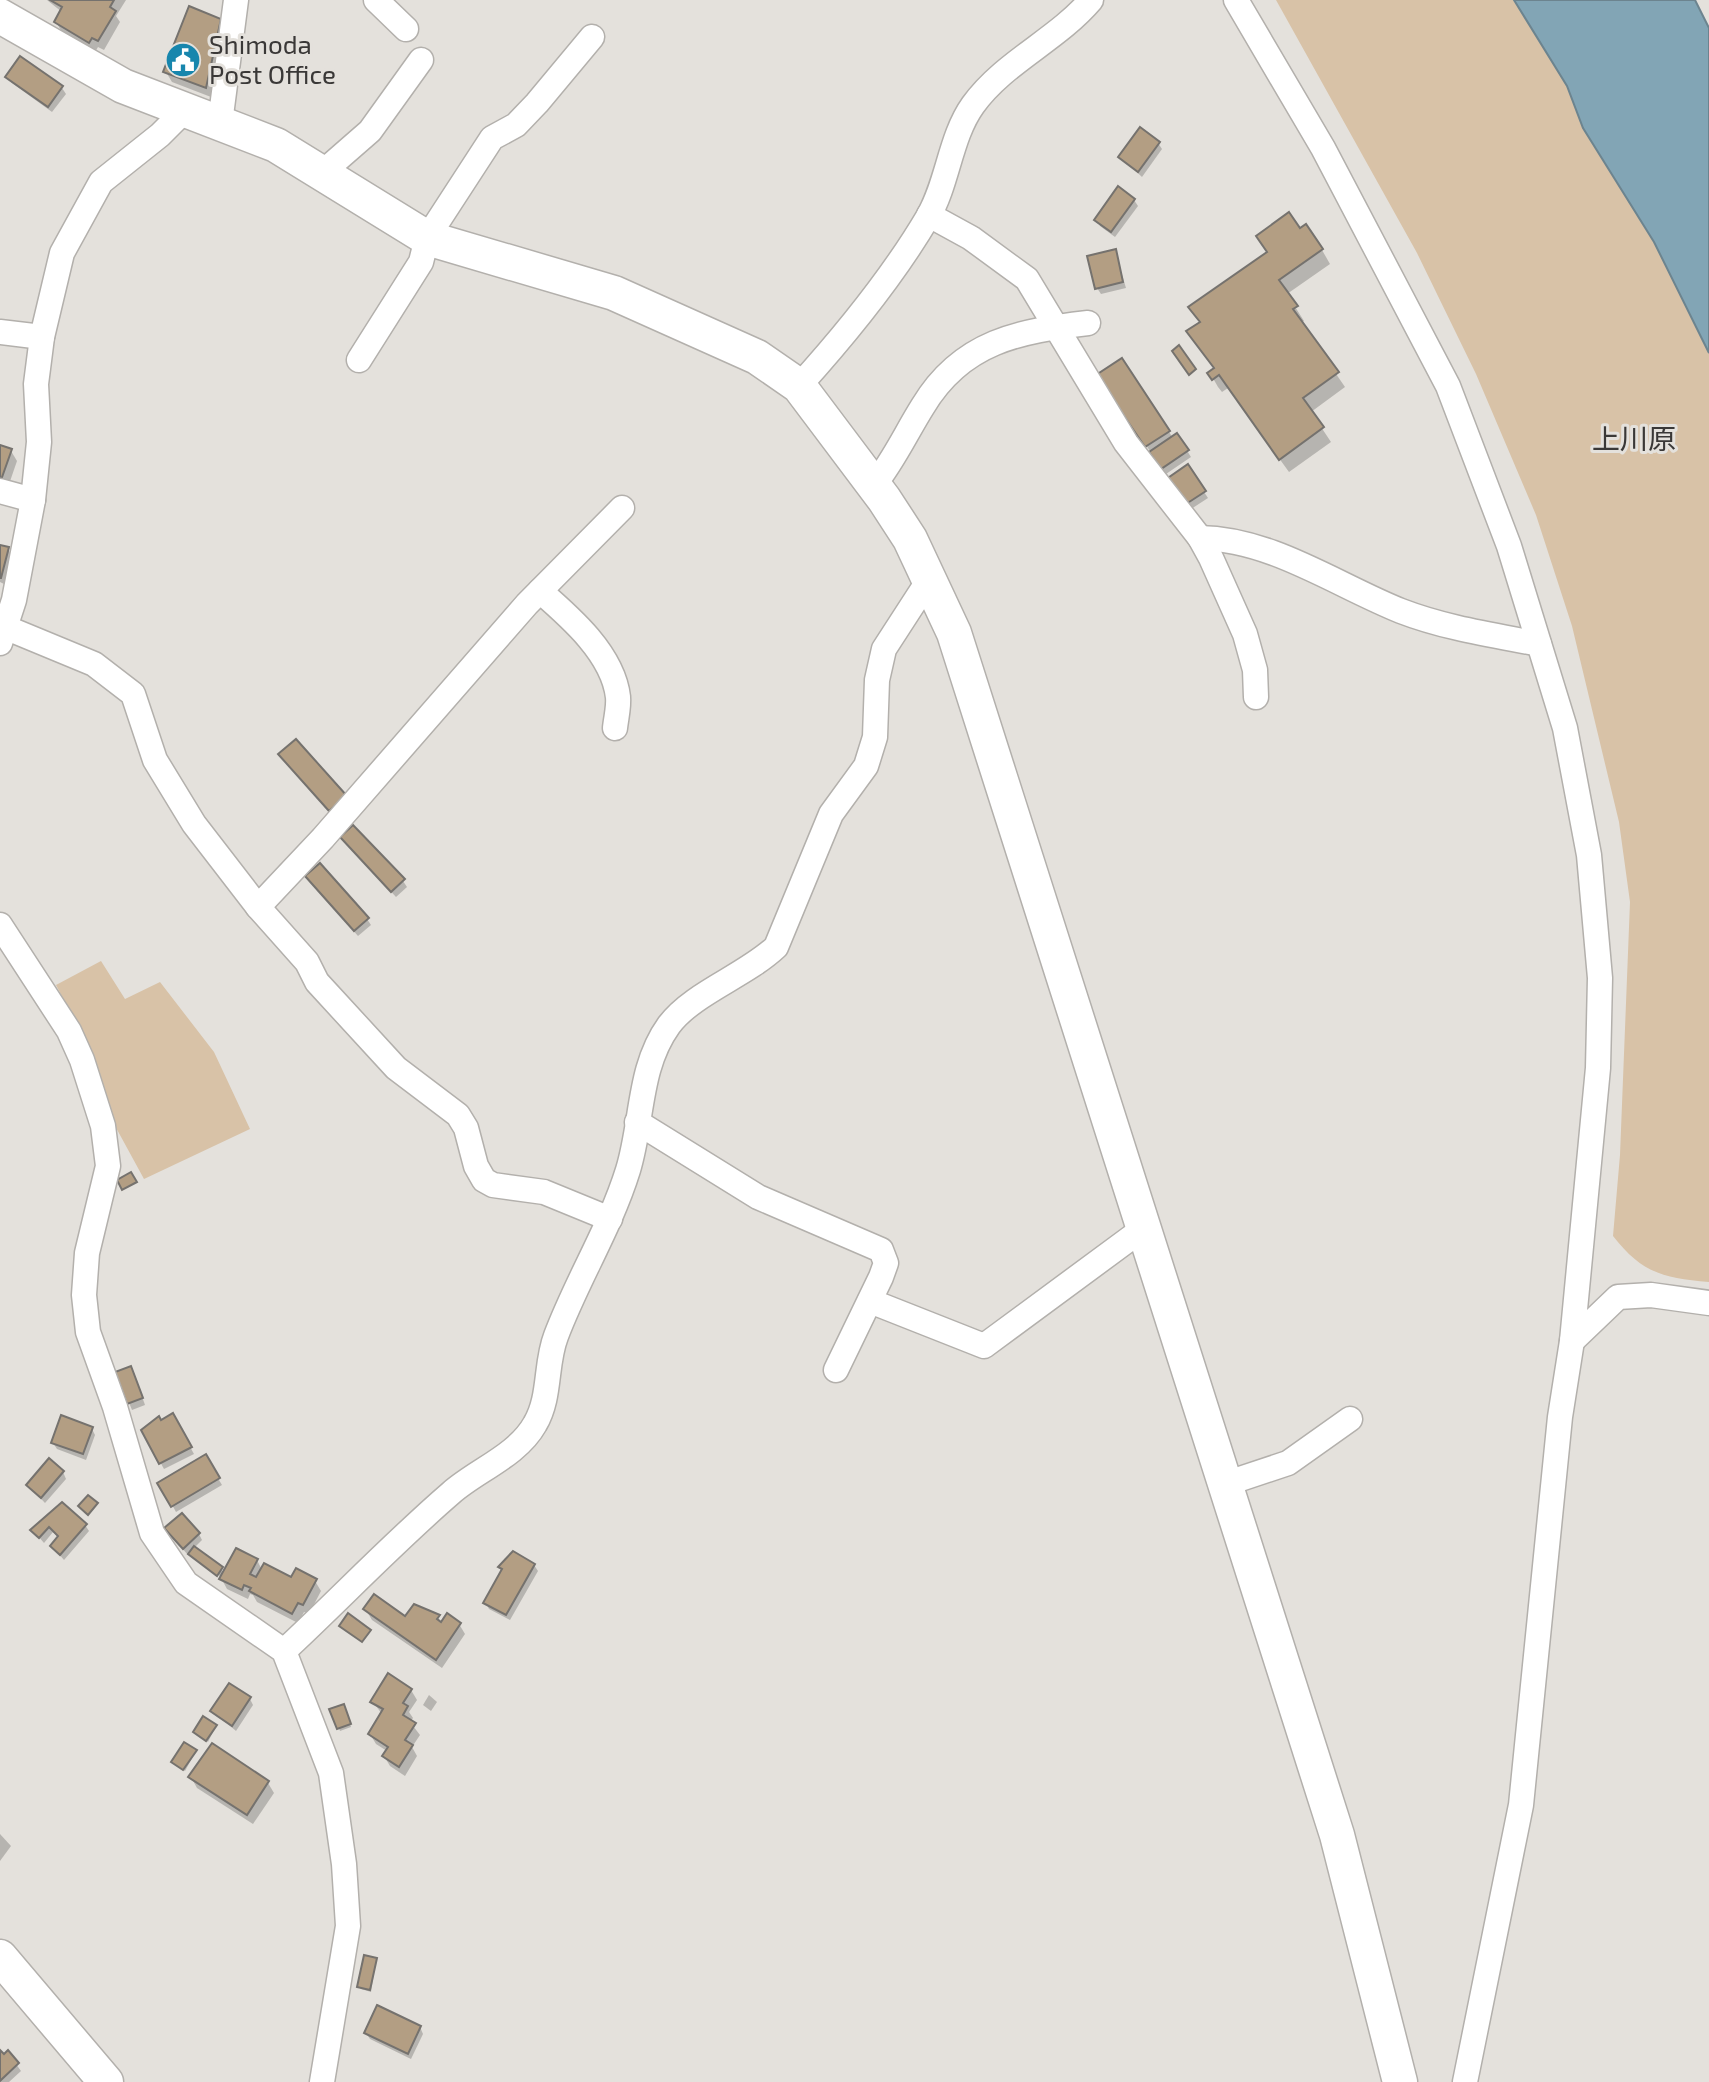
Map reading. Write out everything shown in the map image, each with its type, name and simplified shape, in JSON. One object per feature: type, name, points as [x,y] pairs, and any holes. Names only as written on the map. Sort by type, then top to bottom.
[{"type":"street","points":[[220,123],[236,0]]},
{"type":"street","points":[[376,0],[406,29]]},
{"type":"street","points":[[799,386],[847,333],[929,215],[972,106],[994,82],[1069,24],[1091,0]]},
{"type":"street","points":[[1236,0],[1323,148],[1448,386],[1509,546],[1565,728],[1589,855],[1600,978],[1598,1068],[1572,1341],[1560,1417],[1521,1805],[1465,2082]]},
{"type":"street","points":[[4,24],[123,86],[276,145],[427,238],[614,293],[757,357],[799,386],[874,485],[910,539],[954,633],[1337,1835],[1400,2082]]},
{"type":"street","points":[[359,360],[421,262],[427,238],[492,138],[516,125],[592,37]]},
{"type":"street","points":[[323,172],[370,131],[421,60]]},
{"type":"street","points":[[185,110],[160,135],[101,182],[62,253],[42,337],[36,384],[39,442],[33,500],[7,598],[4,636],[94,664],[133,694],[167,784],[258,907],[307,962],[317,982],[396,1068],[458,1115],[484,1180],[493,1185],[544,1192],[610,1219]]},
{"type":"street","points":[[929,215],[1014,267],[1027,279],[1126,443],[1200,538],[1245,634],[1255,670],[1256,697]]},
{"type":"street","points":[[874,485],[892,463],[923,405],[963,362],[1013,334],[1088,323]]},
{"type":"street","points":[[0,332],[42,337]]},
{"type":"street","points":[[0,491],[33,500]]},
{"type":"street","points":[[258,907],[323,838],[540,591],[622,508]]},
{"type":"street","points":[[1200,538],[1226,539],[1259,548],[1404,612],[1539,644]]},
{"type":"street","points":[[284,1651],[453,1491],[513,1449],[535,1425],[547,1392],[555,1339],[610,1219],[629,1167],[654,1049],[671,1022],[688,1007],[759,963],[776,947],[831,814],[866,766],[875,737],[877,680],[884,649],[930,578]]},
{"type":"street","points":[[540,591],[563,611],[605,662],[618,696],[615,728]]},
{"type":"street","points":[[0,925],[69,1031],[103,1126],[108,1166],[87,1253],[84,1295],[88,1332],[115,1407],[152,1533],[164,1556],[186,1583],[284,1651],[331,1773],[344,1864],[348,1926],[322,2082]]},
{"type":"street","points":[[637,1122],[758,1197],[881,1250],[886,1263],[836,1370]]},
{"type":"street","points":[[870,1301],[984,1346],[1144,1228]]},
{"type":"street","points":[[1572,1341],[1618,1297],[1651,1295],[1709,1303]]},
{"type":"street","points":[[1225,1484],[1288,1463],[1350,1419]]},
{"type":"street","points":[[0,1957],[106,2082]]},
{"type":"shaded area","points":[[1276,0],[1514,0],[1567,86],[1583,128],[1654,242],[1709,353],[1709,1282],[1666,1275],[1644,1266],[1613,1236],[1620,1155],[1630,902],[1619,822],[1572,626],[1536,515],[1476,374],[1417,253]]},
{"type":"shaded area","points":[[101,961],[125,999],[160,982],[214,1052],[250,1129],[144,1179],[102,1102],[102,1085],[93,1056],[56,985]]},
{"type":"water","points":[[1514,0],[1695,0],[1709,28],[1709,353],[1654,242],[1583,128],[1567,86]]},
{"type":"building","points":[[50,0],[114,0],[110,7],[116,11],[98,41],[92,38],[89,43],[54,22],[62,7]]},
{"type":"building","points":[[189,6],[221,19],[206,88],[163,72]]},
{"type":"building","points":[[20,56],[63,86],[48,107],[5,77]]},
{"type":"building","points":[[1140,127],[1160,142],[1138,172],[1118,157]]},
{"type":"building","points":[[1118,186],[1135,199],[1111,232],[1094,220]]},
{"type":"building","points":[[1289,212],[1300,228],[1306,224],[1323,249],[1279,280],[1298,306],[1293,309],[1339,372],[1303,398],[1324,427],[1279,460],[1219,375],[1212,380],[1207,373],[1214,368],[1186,331],[1200,322],[1188,307],[1267,252],[1256,236]]},
{"type":"building","points":[[1116,249],[1123,282],[1095,289],[1087,256]]},
{"type":"building","points":[[1179,345],[1196,369],[1189,375],[1172,351]]},
{"type":"building","points":[[1122,358],[1170,431],[1145,447],[1096,375]]},
{"type":"building","points":[[1177,433],[1189,450],[1161,469],[1149,452]]},
{"type":"building","points":[[0,445],[12,449],[1,480],[0,480]]},
{"type":"building","points":[[1188,464],[1206,491],[1183,506],[1165,480]]},
{"type":"building","points":[[0,545],[9,547],[1,578],[0,578]]},
{"type":"building","points":[[296,739],[347,796],[329,811],[278,754]]},
{"type":"building","points":[[353,825],[405,879],[391,892],[340,837]]},
{"type":"building","points":[[320,863],[369,918],[354,931],[305,876]]},
{"type":"building","points":[[131,1172],[137,1182],[122,1190],[117,1180]]},
{"type":"building","points":[[131,1366],[143,1398],[127,1404],[115,1372]]},
{"type":"building","points":[[173,1413],[192,1447],[159,1464],[141,1430],[159,1416],[161,1420]]},
{"type":"building","points":[[61,1415],[93,1427],[83,1454],[51,1443]]},
{"type":"building","points":[[206,1454],[220,1478],[171,1507],[157,1483]]},
{"type":"building","points":[[49,1458],[64,1471],[41,1498],[26,1485]]},
{"type":"building","points":[[88,1495],[98,1503],[88,1515],[78,1506]]},
{"type":"building","points":[[62,1502],[87,1524],[60,1555],[50,1546],[58,1536],[49,1527],[39,1538],[30,1530]]},
{"type":"building","points":[[182,1513],[200,1533],[183,1549],[164,1528]]},
{"type":"building","points":[[194,1546],[223,1567],[217,1576],[188,1554]]},
{"type":"building","points":[[236,1548],[258,1559],[250,1574],[256,1577],[264,1563],[291,1577],[296,1568],[317,1579],[303,1605],[298,1603],[292,1614],[249,1591],[251,1588],[244,1585],[242,1590],[219,1579]]},
{"type":"building","points":[[513,1551],[535,1564],[506,1615],[483,1603],[502,1569],[498,1567]]},
{"type":"building","points":[[374,1594],[405,1616],[414,1604],[440,1615],[437,1619],[441,1622],[447,1613],[461,1623],[436,1660],[363,1609]]},
{"type":"building","points":[[348,1613],[371,1630],[362,1642],[339,1626]]},
{"type":"building","points":[[388,1673],[412,1689],[403,1703],[408,1706],[403,1715],[416,1723],[405,1740],[413,1745],[399,1767],[382,1756],[388,1747],[368,1734],[383,1709],[370,1702]]},
{"type":"building","points":[[229,1683],[251,1697],[232,1726],[210,1711]]},
{"type":"building","points":[[344,1704],[351,1724],[337,1729],[329,1709]]},
{"type":"building","points":[[203,1716],[217,1725],[206,1741],[193,1732]]},
{"type":"building","points":[[184,1742],[197,1750],[183,1770],[171,1762]]},
{"type":"building","points":[[212,1743],[269,1781],[247,1815],[188,1777]]},
{"type":"building","points":[[364,1955],[377,1958],[370,1990],[357,1987]]},
{"type":"building","points":[[377,2005],[421,2026],[408,2054],[364,2033]]},
{"type":"building","points":[[0,2050],[4,2054],[8,2050],[19,2063],[0,2081]]},
{"type":"place","name":"Shimoda Post Office","points":[[183,60]]},
{"type":"district","name":"上川原","points":[[1634,439]]}]
